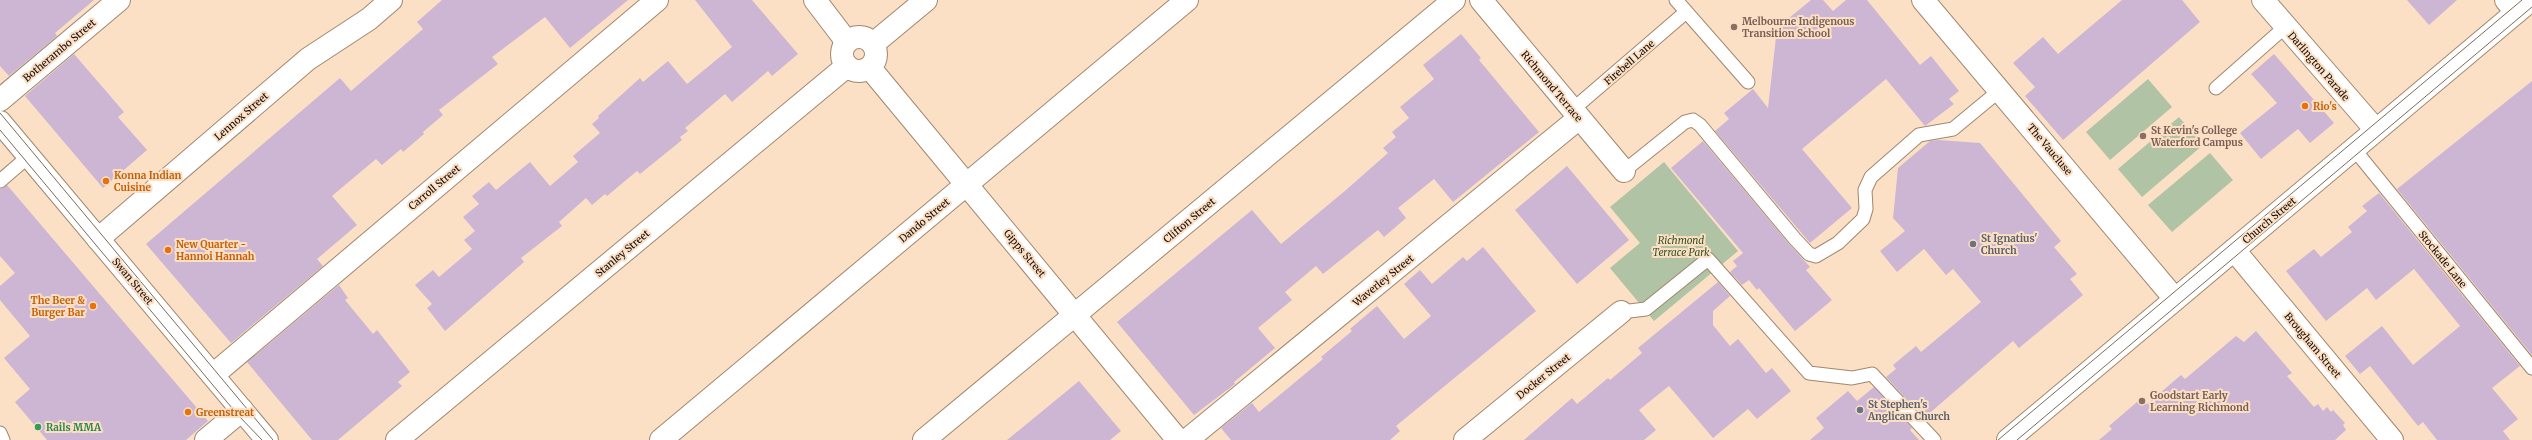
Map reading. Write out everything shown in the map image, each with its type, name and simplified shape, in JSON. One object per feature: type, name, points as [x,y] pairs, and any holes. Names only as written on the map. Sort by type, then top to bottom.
[{"type":"street","name":"Lennox Street","points":[[98,239],[308,59],[369,19],[391,0]]},
{"type":"street","name":"Carroll Street","points":[[212,375],[657,0]]},
{"type":"street","points":[[815,0],[848,42]]},
{"type":"street","points":[[873,44],[926,0]]},
{"type":"street","name":"Dando Street","points":[[661,440],[1187,0]]},
{"type":"street","name":"Clifton Street","points":[[924,440],[1454,0]]},
{"type":"street","name":"Richmond Terrace","points":[[1481,0],[1575,115],[1624,171]]},
{"type":"street","name":"The Vaucluse","points":[[1923,0],[2175,299]]},
{"type":"street","name":"Darlington Parade","points":[[2263,0],[2376,130]]},
{"type":"street","name":"Botherambo Street","points":[[0,100],[115,1]]},
{"type":"street","name":"Church Street","points":[[2008,440],[2354,149],[2518,4]]},
{"type":"street","points":[[858,37],[863,37],[873,44],[876,59],[870,68],[860,71],[847,66],[842,56],[848,42],[858,37]]},
{"type":"street","name":"Stanley Street","points":[[397,440],[847,66]]},
{"type":"street","name":"Gipps Street","points":[[870,68],[967,183],[1178,440]]},
{"type":"street","name":"Waverley Street","points":[[1187,440],[1575,115]]},
{"type":"street","name":"Swan Street","points":[[0,122],[267,440]]},
{"type":"street","name":"Brougham Street","points":[[2234,250],[2392,440]]},
{"type":"street","name":"Docker Street","points":[[1465,440],[1621,312]]},
{"type":"street","points":[[206,440],[242,410]]},
{"type":"lane","points":[[1676,0],[1748,82]]},
{"type":"lane","name":"Firebell Lane","points":[[1575,115],[1686,12]]},
{"type":"lane","points":[[2216,88],[2285,27]]},
{"type":"lane","points":[[1624,171],[1685,122],[1693,120],[1700,125],[1795,239],[1809,254],[1816,256],[1838,242],[1862,219],[1866,210],[1865,190],[1871,177],[1919,135],[1953,129],[1999,91]]},
{"type":"lane","name":"Stockade Lane","points":[[2354,149],[2532,368]]},
{"type":"lane","points":[[0,181],[29,156]]},
{"type":"lane","points":[[1621,312],[1646,309],[1708,259],[1809,373],[1852,378],[1872,374],[1934,440]]},
{"type":"lane","points":[[0,433],[3,440]]},
{"type":"green space","points":[[2148,79],[2172,107],[2110,160],[2086,132]]},
{"type":"green space","points":[[2179,117],[2203,145],[2142,197],[2118,169]]},
{"type":"green space","points":[[2210,153],[2233,180],[2172,232],[2148,205]]},
{"type":"green space","name":"Richmond Terrace Park","points":[[1664,162],[1738,251],[1654,321],[1610,268],[1640,243],[1610,207]]},
{"type":"building","points":[[0,0],[94,0],[55,33],[57,36],[9,76],[0,66]]},
{"type":"building","points":[[442,0],[628,0],[570,48],[545,17],[492,57],[498,64],[439,110],[443,115],[423,132],[424,134],[403,152],[401,149],[382,165],[376,159],[332,196],[357,225],[317,259],[323,266],[231,343],[146,244],[340,78],[351,91],[423,29],[417,22]]},
{"type":"building","points":[[695,0],[752,0],[798,54],[772,76],[768,71],[732,102],[725,94],[685,128],[688,131],[680,137],[682,140],[640,174],[637,171],[607,196],[605,194],[592,205],[586,198],[559,222],[562,226],[521,258],[524,262],[445,331],[427,308],[432,304],[415,285],[433,270],[439,277],[472,249],[464,240],[475,231],[463,217],[479,204],[472,196],[489,182],[496,190],[530,162],[550,186],[578,162],[573,156],[600,133],[592,124],[599,118],[598,116],[640,78],[643,82],[668,61],[687,84],[732,47]]},
{"type":"building","points":[[1811,0],[1823,0],[1833,11],[1846,0],[1867,0],[1920,65],[1931,56],[1959,91],[1949,99],[1954,104],[1925,126],[1886,79],[1802,149],[1852,208],[1810,243],[1715,131],[1729,119],[1724,113],[1753,89],[1768,108],[1776,37],[1772,32]]},
{"type":"building","points":[[2122,0],[2182,0],[2200,22],[2063,140],[2025,96],[2035,87],[2013,63],[2043,37],[2058,54]]},
{"type":"building","points":[[2407,0],[2457,0],[2429,25]]},
{"type":"building","points":[[1461,34],[1481,58],[1479,60],[1539,132],[1453,202],[1434,179],[1398,208],[1406,218],[1384,237],[1378,230],[1323,274],[1316,266],[1285,292],[1292,300],[1258,328],[1275,348],[1234,382],[1235,384],[1194,415],[1117,322],[1252,210],[1281,244],[1346,190],[1388,153],[1383,148],[1396,137],[1392,132],[1409,118],[1400,107],[1434,79],[1423,65]]},
{"type":"building","points":[[74,54],[124,112],[118,117],[147,150],[103,188],[25,96]]},
{"type":"building","points":[[2274,54],[2334,123],[2310,143],[2298,129],[2261,159],[2240,133],[2277,103],[2251,74]]},
{"type":"building","points":[[2532,81],[2532,355],[2397,189]]},
{"type":"building","name":"St Ignatius' Church","points":[[1938,140],[1980,143],[2061,241],[2054,247],[2077,274],[2070,279],[2083,295],[2019,348],[2013,341],[1924,418],[1886,377],[1896,369],[1893,365],[1916,346],[1921,352],[1981,302],[1953,269],[1946,275],[1924,249],[1897,272],[1880,251],[1905,231],[1893,218],[1898,168],[1930,141]]},
{"type":"building","points":[[1703,141],[1810,267],[1806,270],[1832,300],[1795,331],[1759,288],[1757,290],[1749,280],[1742,285],[1730,272],[1737,266],[1733,261],[1743,253],[1671,168]]},
{"type":"building","points":[[1567,166],[1629,240],[1577,284],[1515,210]]},
{"type":"building","points":[[7,185],[208,421],[186,440],[47,440],[15,402],[30,389],[4,358],[30,336],[0,300],[0,286],[15,273],[0,256],[0,189]]},
{"type":"building","points":[[2379,193],[2520,366],[2492,388],[2518,419],[2503,431],[2510,440],[2437,440],[2423,422],[2418,426],[2370,366],[2360,374],[2345,356],[2382,326],[2413,365],[2460,326],[2414,269],[2376,300],[2367,288],[2326,321],[2286,271],[2314,249],[2321,257],[2352,232],[2348,227],[2367,211],[2362,206]]},
{"type":"building","points":[[1483,247],[1536,311],[1396,426],[1400,431],[1390,440],[1231,440],[1221,428],[1252,403],[1259,412],[1323,359],[1321,357],[1352,331],[1350,329],[1377,306],[1404,339],[1431,316],[1404,284],[1420,270],[1432,284],[1463,257],[1467,261]]},
{"type":"building","points":[[1718,282],[1730,296],[1713,311],[1713,325],[1730,346],[1738,339],[1766,373],[1772,368],[1791,391],[1757,419],[1748,409],[1713,438],[1669,386],[1639,410],[1656,430],[1644,440],[1524,440],[1572,398],[1577,404],[1608,378],[1610,380],[1642,353],[1638,348]]},
{"type":"building","points":[[339,285],[348,298],[345,300],[373,334],[377,330],[410,372],[398,382],[402,386],[338,440],[312,440],[247,362]]},
{"type":"building","points":[[2256,331],[2292,373],[2287,376],[2314,407],[2318,404],[2323,411],[2327,407],[2331,412],[2333,410],[2345,423],[2343,425],[2346,430],[2335,440],[2099,440],[2112,429],[2109,426],[2137,402],[2147,404],[2181,375],[2185,379],[2236,336],[2244,342]]},
{"type":"building","points":[[1079,381],[1121,431],[1110,440],[1007,440]]},
{"type":"building","name":"St Stephen's Anglican Church","points":[[1874,387],[1912,428],[1910,430],[1919,440],[1810,440],[1824,428],[1816,418],[1848,391],[1857,401]]},
{"type":"tram line","points":[[1998,440],[2522,0]]},
{"type":"tram line","points":[[2017,440],[2532,7]]},
{"type":"tram line","points":[[0,113],[273,440]]},
{"type":"tram line","points":[[0,130],[237,414],[262,440]]},
{"type":"place","name":"Melbourne Indigenous Transition School","points":[[1734,27]]},
{"type":"place","name":"Rio's","points":[[2305,106]]},
{"type":"place","name":"St Kevin's College Waterford Campus","points":[[2143,136]]},
{"type":"place","name":"Konna Indian Cuisine","points":[[106,181]]},
{"type":"place","name":"St Ignatius' Church","points":[[1973,244]]},
{"type":"place","name":"New Quarter - Hannoi Hannah","points":[[168,250]]},
{"type":"place","name":"The Beer & Burger Bar","points":[[93,306]]},
{"type":"place","name":"Goodstart Early Learning Richmond","points":[[2142,401]]},
{"type":"place","name":"St Stephen's Anglican Church","points":[[1860,410]]},
{"type":"place","name":"Greenstreat","points":[[188,412]]},
{"type":"place","name":"Rails MMA","points":[[38,427]]}]
